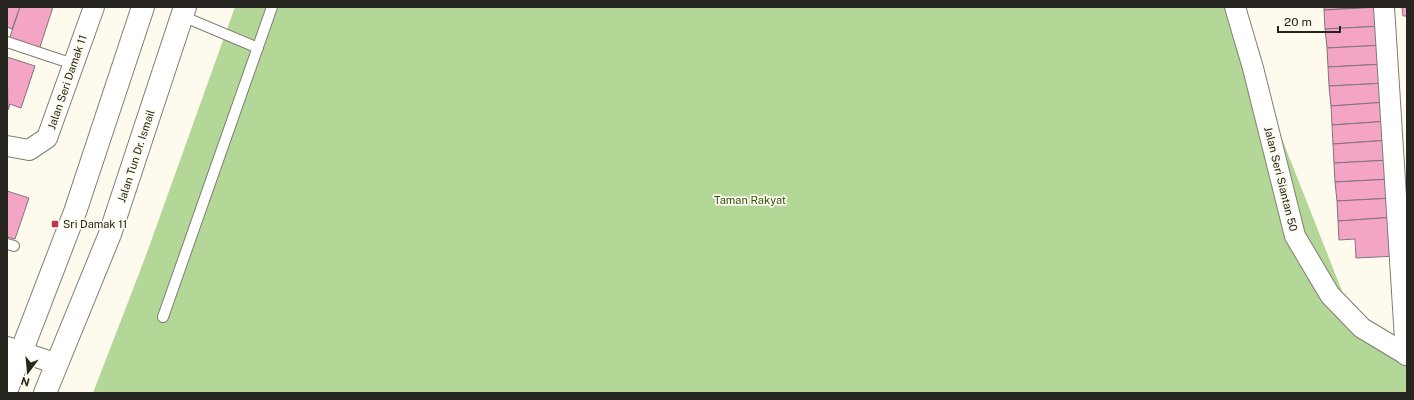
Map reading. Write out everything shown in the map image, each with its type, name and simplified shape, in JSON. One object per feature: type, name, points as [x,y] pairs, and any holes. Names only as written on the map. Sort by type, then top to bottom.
[{"type":"street","name":"Jalan Seri Damak 11","points":[[7,146],[29,150],[48,138],[94,7]]},
{"type":"street","points":[[7,389],[14,349],[75,212],[143,7]]},
{"type":"street","name":"Jalan Seri Siantan 50","points":[[1235,7],[1253,68],[1295,236],[1330,295],[1362,328],[1407,355]]},
{"type":"street","points":[[1384,7],[1407,355]]},
{"type":"street","name":"Jalan Tun Dr. Ismail","points":[[45,393],[110,234],[184,11]]},
{"type":"street","points":[[14,349],[57,364]]},
{"type":"lane","points":[[162,317],[272,7]]},
{"type":"lane","points":[[184,11],[258,48]]},
{"type":"lane","points":[[7,42],[73,64]]},
{"type":"green space","name":"Taman Rakyat","points":[[235,7],[1230,7],[1355,324],[1407,346],[1407,393],[93,393],[145,258]]},
{"type":"building","points":[[7,7],[20,7],[12,29],[7,27]]},
{"type":"building","points":[[20,7],[53,7],[39,50],[9,40]]},
{"type":"building","points":[[1324,7],[1374,7],[1324,10]]},
{"type":"building","points":[[1381,7],[1383,26],[1325,29],[1324,10]]},
{"type":"building","points":[[1402,7],[1407,7],[1407,16],[1403,16]]},
{"type":"building","points":[[1383,26],[1384,45],[1327,48],[1325,29]]},
{"type":"building","points":[[1384,45],[1385,64],[1328,67],[1327,48]]},
{"type":"building","points":[[7,57],[35,66],[21,108],[10,104],[8,110]]},
{"type":"building","points":[[1385,64],[1386,83],[1329,86],[1328,67]]},
{"type":"building","points":[[1386,83],[1387,102],[1331,106],[1329,86]]},
{"type":"building","points":[[1387,102],[1389,121],[1332,125],[1331,106]]},
{"type":"building","points":[[1389,121],[1390,140],[1333,144],[1332,125]]},
{"type":"building","points":[[1390,140],[1391,160],[1334,163],[1333,144]]},
{"type":"building","points":[[1391,160],[1392,179],[1335,182],[1334,163]]},
{"type":"building","points":[[1392,179],[1394,198],[1337,201],[1335,182]]},
{"type":"building","points":[[7,191],[29,198],[15,239],[7,237]]},
{"type":"building","points":[[1394,198],[1395,217],[1338,221],[1337,201]]},
{"type":"building","points":[[1395,217],[1397,256],[1356,258],[1355,239],[1339,240],[1338,221]]},
{"type":"place","name":"Sri Damak 11","points":[[55,224]]}]
